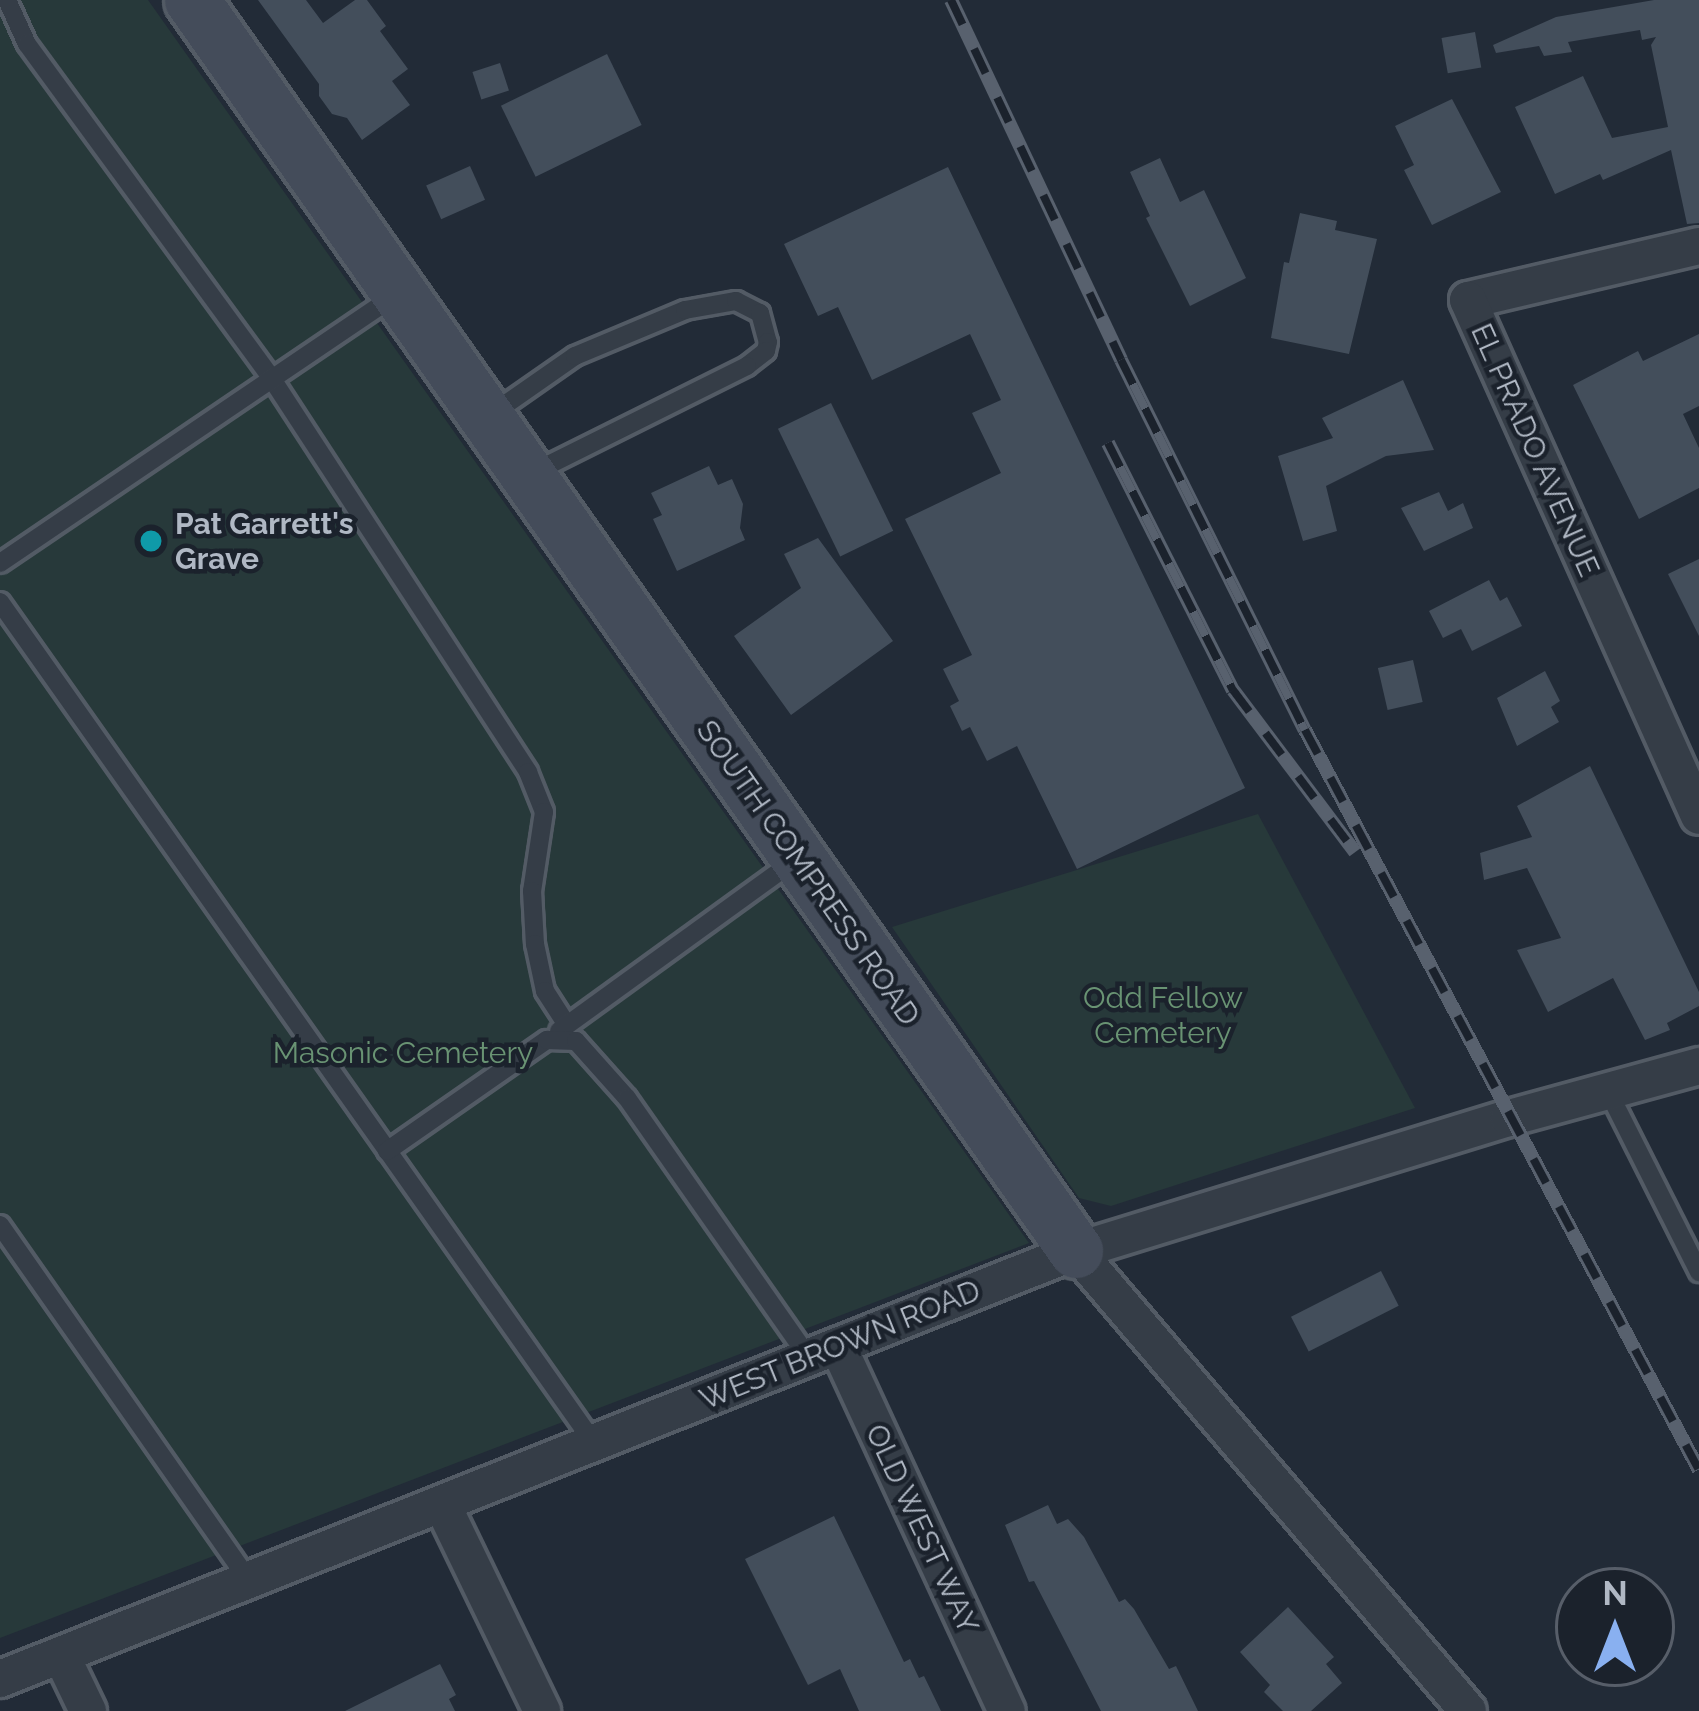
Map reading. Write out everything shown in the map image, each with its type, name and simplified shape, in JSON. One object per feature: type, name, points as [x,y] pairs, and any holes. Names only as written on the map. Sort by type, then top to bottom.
[{"type":"street","name":"SOUTH COMPRESS ROAD","points":[[193,0],[1076,1251],[1468,1711]]},
{"type":"street","name":"EL PRADO AVENUE","points":[[1699,246],[1468,300],[1691,777],[1699,816]]},
{"type":"street","name":"WEST BROWN ROAD","points":[[0,1679],[1076,1251],[1699,1066]]},
{"type":"street","name":"OLD WEST WAY","points":[[823,1352],[1007,1711]]},
{"type":"street","points":[[442,1504],[542,1711]]},
{"type":"street","points":[[61,1655],[88,1711]]},
{"type":"lane","points":[[7,0],[27,44],[272,379],[528,772],[544,812],[532,891],[535,944],[545,992],[567,1025]]},
{"type":"lane","points":[[0,563],[399,293]]},
{"type":"lane","points":[[487,417],[574,356],[685,310],[736,301],[760,313],[766,351],[747,366],[528,475]]},
{"type":"lane","points":[[0,602],[594,1443]]},
{"type":"lane","points":[[387,1150],[798,858]]},
{"type":"lane","points":[[547,1040],[576,1041],[627,1098],[823,1352]]},
{"type":"lane","points":[[1608,1091],[1699,1272]]},
{"type":"lane","points":[[0,1225],[249,1580]]},
{"type":"green space","name":"Masonic Cemetery","points":[[0,0],[148,0],[1029,1243],[0,1638]]},
{"type":"green space","name":"Odd Fellow Cemetery","points":[[1258,814],[1415,1108],[1111,1206],[1079,1198],[892,927]]},
{"type":"building","points":[[258,0],[306,0],[323,23],[355,0],[367,0],[386,26],[380,31],[408,69],[392,81],[410,105],[362,140],[347,118],[332,114],[319,96],[319,84]]},
{"type":"building","points":[[1654,0],[1699,0],[1699,223],[1687,224],[1671,150],[1603,180],[1600,174],[1555,194],[1515,107],[1583,76],[1612,138],[1668,127],[1651,45],[1656,37],[1642,40],[1640,30],[1568,42],[1572,52],[1544,56],[1539,46],[1496,53],[1493,45],[1556,17]]},
{"type":"building","points":[[1475,32],[1481,67],[1448,73],[1442,38]]},
{"type":"building","points":[[607,54],[642,125],[536,177],[501,106]]},
{"type":"building","points":[[500,63],[509,91],[481,100],[472,72]]},
{"type":"building","points":[[1452,99],[1501,192],[1432,225],[1404,170],[1414,165],[1395,126]]},
{"type":"building","points":[[1160,158],[1180,202],[1204,190],[1246,278],[1190,306],[1146,218],[1150,216],[1130,172]]},
{"type":"building","points":[[470,166],[485,200],[441,219],[426,186]]},
{"type":"building","points":[[948,167],[1245,788],[1077,869],[1017,746],[987,761],[970,727],[962,731],[950,706],[959,701],[943,669],[972,655],[905,519],[1001,473],[972,413],[1001,400],[970,334],[872,380],[838,307],[818,316],[784,244]]},
{"type":"building","points":[[1300,213],[1337,221],[1335,230],[1377,239],[1349,354],[1271,338],[1284,262],[1289,263]]},
{"type":"building","points":[[1699,334],[1699,406],[1683,414],[1699,448],[1699,488],[1639,519],[1573,385],[1638,351],[1643,361]]},
{"type":"building","points":[[1403,380],[1434,450],[1386,456],[1326,486],[1337,531],[1303,541],[1278,456],[1333,438],[1322,418]]},
{"type":"building","points":[[831,403],[893,531],[840,556],[778,429]]},
{"type":"building","points":[[709,466],[718,485],[732,479],[743,504],[740,528],[745,540],[677,571],[653,519],[662,515],[651,493]]},
{"type":"building","points":[[1439,492],[1448,511],[1463,503],[1473,528],[1424,551],[1401,508]]},
{"type":"building","points":[[818,538],[893,641],[791,715],[734,636],[801,588],[784,554]]},
{"type":"building","points":[[1699,559],[1699,636],[1668,574]]},
{"type":"building","points":[[1489,580],[1500,601],[1507,597],[1522,626],[1472,651],[1461,629],[1443,638],[1429,611]]},
{"type":"building","points":[[1413,660],[1423,702],[1388,710],[1378,668]]},
{"type":"building","points":[[1545,671],[1560,701],[1551,707],[1559,722],[1517,746],[1497,698]]},
{"type":"building","points":[[1590,766],[1699,992],[1699,1006],[1667,1023],[1670,1030],[1645,1040],[1613,978],[1548,1012],[1517,950],[1561,938],[1527,868],[1484,880],[1480,853],[1532,837],[1517,806]]},
{"type":"building","points":[[1381,1271],[1399,1306],[1309,1352],[1291,1317]]},
{"type":"building","points":[[1048,1505],[1057,1524],[1068,1519],[1084,1537],[1119,1602],[1125,1599],[1134,1609],[1169,1669],[1176,1666],[1198,1711],[1101,1711],[1034,1581],[1029,1582],[1005,1525]]},
{"type":"building","points":[[834,1516],[904,1662],[910,1659],[919,1678],[924,1676],[941,1711],[859,1711],[840,1669],[808,1685],[745,1559]]},
{"type":"building","points":[[1288,1607],[1334,1657],[1326,1664],[1342,1683],[1311,1711],[1283,1711],[1264,1692],[1270,1685],[1240,1652]]},
{"type":"building","points":[[440,1664],[456,1695],[449,1699],[455,1711],[345,1711]]},
{"type":"railway","points":[[951,0],[1121,360],[1305,730],[1699,1470]]},
{"type":"railway","points":[[1108,443],[1233,690],[1355,852]]},
{"type":"place","name":"Pat Garrett's Grave","points":[[151,541]]}]
